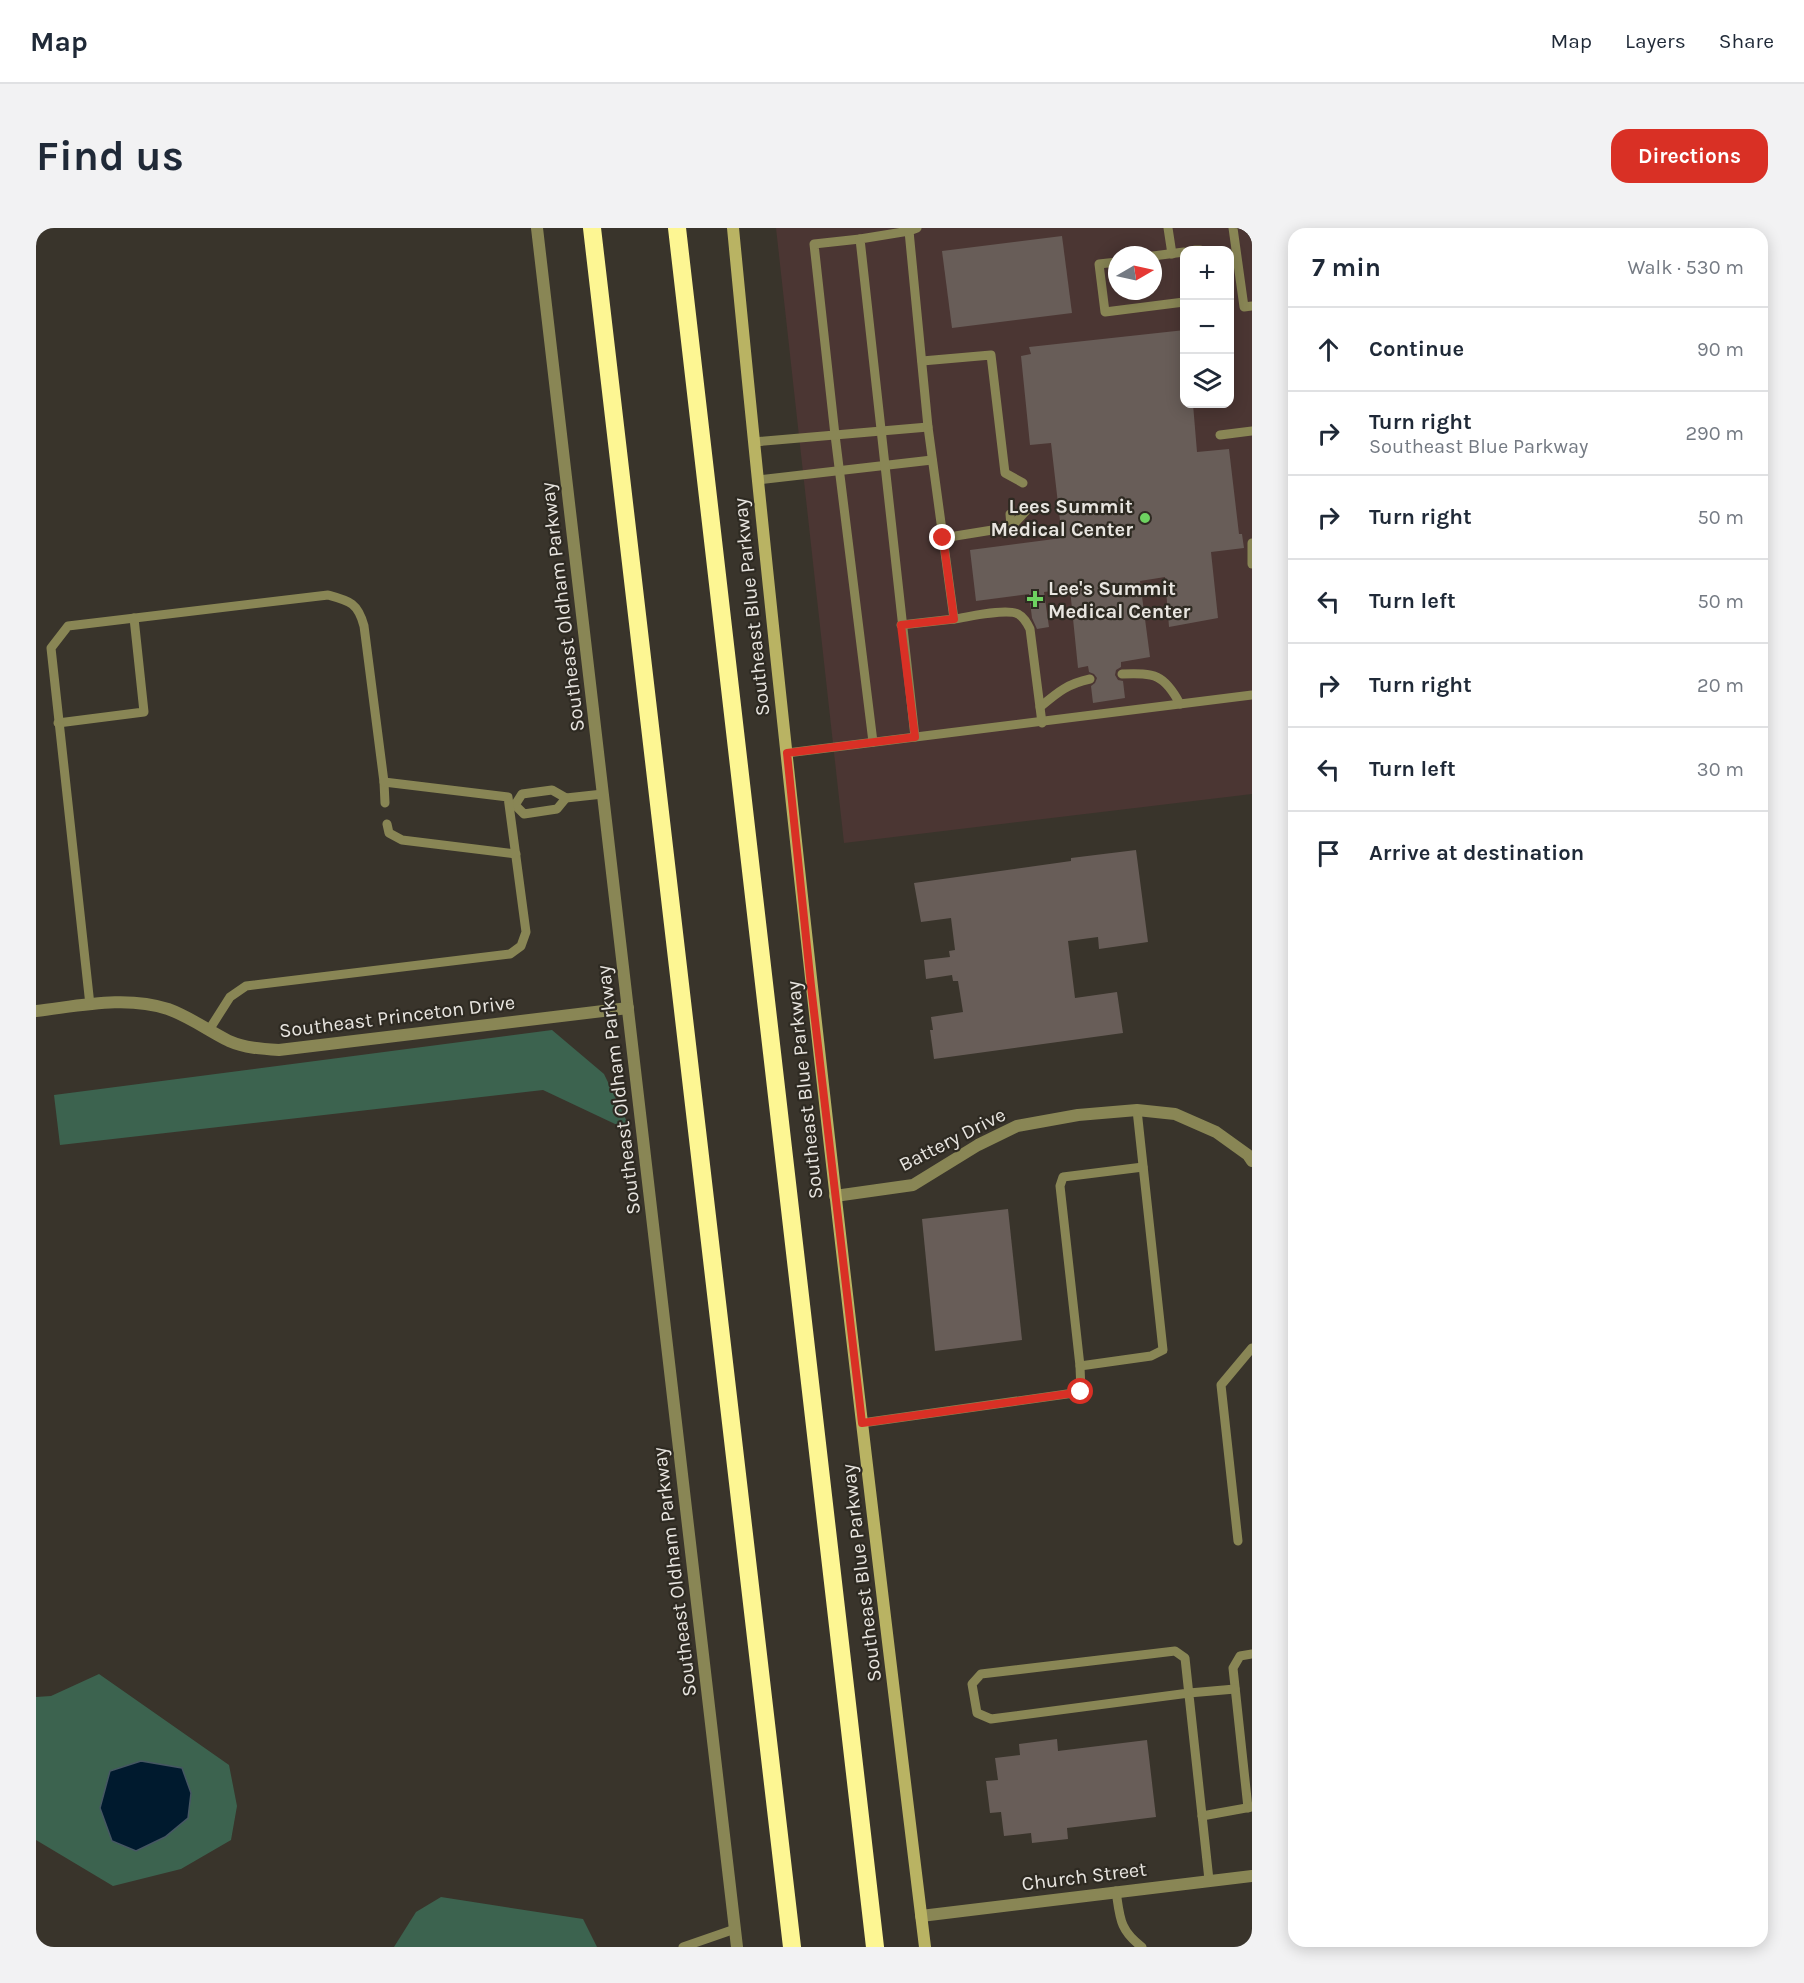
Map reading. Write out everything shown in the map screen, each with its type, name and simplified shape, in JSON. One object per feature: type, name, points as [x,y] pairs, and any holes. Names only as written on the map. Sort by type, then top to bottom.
[{"type":"highway","points":[[592,228],[792,1947]]},
{"type":"highway","points":[[677,228],[874,1947]]},
{"type":"street","name":"Southeast Oldham Parkway","points":[[537,228],[737,1947]]},
{"type":"street","name":"Southeast Blue Parkway","points":[[733,228],[757,480],[835,1196],[925,1947]]},
{"type":"street","name":"Southeast Princeton Drive","points":[[36,1011],[123,1002],[146,1003],[170,1010],[231,1042],[253,1049],[279,1050],[628,1008]]},
{"type":"street","name":"Battery Drive","points":[[835,1196],[913,1185],[978,1145],[1017,1126],[1078,1115],[1137,1110],[1175,1114],[1216,1131],[1248,1155],[1252,1161]]},
{"type":"street","name":"Church Street","points":[[921,1916],[1252,1876]]},
{"type":"lane","points":[[1168,228],[1172,254]]},
{"type":"lane","points":[[1233,228],[1244,307],[1252,306]]},
{"type":"lane","points":[[873,742],[814,244],[913,230],[928,427],[954,619]]},
{"type":"lane","points":[[860,239],[915,737]]},
{"type":"lane","points":[[1162,255],[1180,253]]},
{"type":"lane","points":[[1108,263],[1099,264],[1105,312],[1180,303]]},
{"type":"lane","points":[[922,361],[991,355],[1007,485]]},
{"type":"lane","points":[[754,442],[928,427]]},
{"type":"lane","points":[[1220,435],[1252,431]]},
{"type":"lane","points":[[757,480],[932,460]]},
{"type":"lane","points":[[1005,473],[1023,483]]},
{"type":"lane","points":[[943,538],[1011,527],[1026,511]]},
{"type":"lane","points":[[1010,514],[1011,527]]},
{"type":"lane","points":[[1252,543],[1252,564]]},
{"type":"lane","points":[[90,1005],[51,648],[68,626],[328,595],[349,601],[360,613],[364,626],[385,803]]},
{"type":"lane","points":[[901,625],[1007,612],[1017,613],[1025,619],[1030,629],[1042,723]]},
{"type":"lane","points":[[58,723],[144,712],[134,618]]},
{"type":"lane","points":[[1122,674],[1142,673],[1156,676],[1170,685],[1180,704]]},
{"type":"lane","points":[[1040,707],[1067,686],[1090,679]]},
{"type":"lane","points":[[787,753],[1252,695]]},
{"type":"lane","points":[[209,1030],[230,997],[246,986],[510,954],[521,946],[526,932],[512,805],[508,797],[384,782]]},
{"type":"lane","points":[[512,805],[522,794],[552,790],[566,798],[603,794]]},
{"type":"lane","points":[[512,805],[524,814],[557,809],[566,798]]},
{"type":"lane","points":[[387,824],[389,833],[402,840],[516,854]]},
{"type":"lane","points":[[1080,1366],[1151,1356],[1163,1350],[1137,1110]]},
{"type":"lane","points":[[862,1423],[1081,1392],[1060,1186],[1063,1177],[1143,1167]]},
{"type":"lane","points":[[1238,1541],[1221,1385],[1252,1348]]},
{"type":"lane","points":[[1209,1880],[1189,1693],[1185,1658],[1175,1651],[981,1674],[972,1684],[977,1713],[991,1719],[1189,1693],[1236,1689]]},
{"type":"lane","points":[[1202,1816],[1250,1807],[1233,1668],[1240,1656],[1252,1654]]},
{"type":"lane","points":[[1116,1891],[1121,1922],[1130,1938],[1142,1947]]},
{"type":"lane","points":[[682,1947],[735,1929]]},
{"type":"shaded area","name":"Lee's Summit Medical Center","points":[[776,228],[1252,228],[1252,794],[844,843]]},
{"type":"green space","points":[[552,1030],[604,1074],[632,1132],[543,1090],[60,1145],[54,1095]]},
{"type":"green space","points":[[99,1674],[229,1765],[237,1806],[231,1840],[181,1869],[113,1886],[36,1840],[36,1697],[51,1696]]},
{"type":"green space","points":[[441,1897],[583,1919],[597,1947],[394,1947],[416,1912]]},
{"type":"water","points":[[141,1761],[182,1768],[191,1793],[188,1818],[165,1837],[136,1851],[112,1841],[100,1808],[110,1771]]},
{"type":"building","points":[[1062,236],[1072,313],[952,328],[942,251]]},
{"type":"building","name":"Lees Summit Medical Center","points":[[1180,331],[1180,408],[1193,408],[1197,452],[1229,449],[1239,534],[1242,534],[1244,548],[1211,552],[1218,618],[1169,627],[1165,577],[1140,581],[1150,657],[1121,662],[1121,667],[1116,670],[1115,675],[1118,680],[1123,681],[1125,698],[1093,703],[1091,686],[1097,678],[1089,672],[1088,666],[1078,668],[1070,589],[1044,592],[1049,627],[1037,629],[1032,618],[1029,594],[976,601],[970,550],[1062,538],[1051,443],[1030,445],[1021,356],[1031,354],[1029,347]]},
{"type":"building","points":[[1136,850],[1148,942],[1099,949],[1098,937],[1068,941],[1075,998],[1117,992],[1123,1033],[934,1059],[930,1030],[933,1030],[931,1017],[963,1012],[958,981],[953,981],[952,975],[926,979],[924,960],[950,957],[949,951],[955,950],[951,918],[921,922],[914,883]]},
{"type":"building","points":[[1008,1209],[1022,1340],[935,1351],[922,1219]]},
{"type":"building","points":[[1057,1739],[1058,1751],[1147,1740],[1156,1817],[1067,1828],[1068,1839],[1032,1843],[1031,1833],[1004,1836],[1001,1812],[990,1813],[986,1781],[998,1780],[995,1758],[1020,1755],[1019,1744]]},
{"type":"place","name":"Lees Summit Medical Center","points":[[1145,518]]},
{"type":"place","name":"Lee's Summit Medical Center","points":[[1035,599]]},
{"type":"route","points":[[943,538],[954,619],[901,625],[915,737],[787,753],[811,986],[862,1423],[1081,1392]]}]
